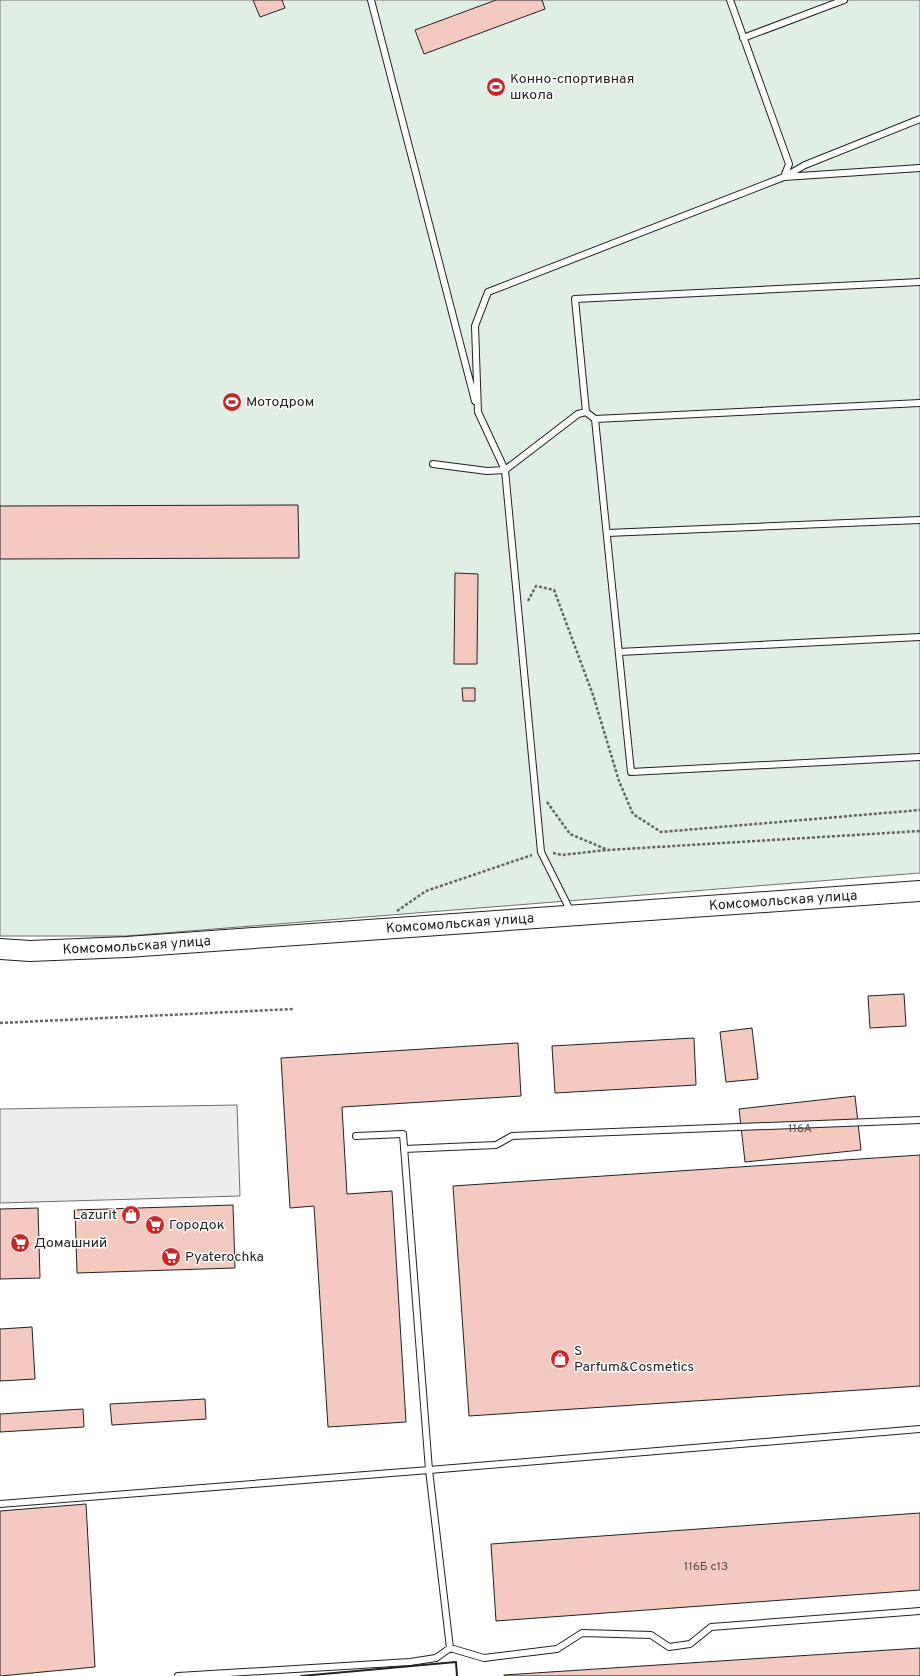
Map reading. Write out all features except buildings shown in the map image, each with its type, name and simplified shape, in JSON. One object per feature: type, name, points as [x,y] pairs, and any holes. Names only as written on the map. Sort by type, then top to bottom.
[{"type":"main road","name":"Комсомольская улица","points":[[0,949],[30,951],[127,947],[920,891]]},
{"type":"lane","points":[[371,0],[478,412],[505,470],[541,852],[573,916]]},
{"type":"lane","points":[[730,0],[789,164],[784,177]]},
{"type":"lane","points":[[743,38],[844,0]]},
{"type":"lane","points":[[478,412],[475,326],[488,292],[784,177],[805,165],[920,119]]},
{"type":"lane","points":[[784,177],[920,168]]},
{"type":"lane","points":[[920,282],[575,299],[586,412],[595,419],[920,403]]},
{"type":"lane","points":[[433,464],[487,471],[505,470],[578,414],[586,412]]},
{"type":"lane","points":[[595,419],[631,772],[920,757]]},
{"type":"lane","points":[[607,533],[920,520]]},
{"type":"lane","points":[[619,652],[920,637]]},
{"type":"lane","points":[[404,1149],[496,1146],[512,1136],[920,1120]]},
{"type":"lane","points":[[356,1136],[402,1134],[429,1470],[450,1648]]},
{"type":"lane","points":[[0,1504],[920,1429]]},
{"type":"lane","points":[[450,1648],[484,1658],[557,1649],[582,1633],[651,1635],[669,1647],[690,1644],[711,1627],[920,1611]]},
{"type":"lane","points":[[178,1676],[410,1662],[436,1658],[450,1648]]},
{"type":"path","points":[[395,912],[426,891],[541,852],[562,854],[608,850]]},
{"type":"path","points":[[0,1023],[293,1009]]},
{"type":"green space","points":[[0,0],[920,0],[920,873],[126,936],[0,936]]},
{"type":"shaded area","points":[[237,1105],[240,1196],[0,1203],[0,1109]]},
{"type":"wall","points":[[301,1676],[456,1662],[457,1676]]},
{"type":"place","name":"Конно-спортивная школа","points":[[496,87]]},
{"type":"place","name":"Мотодром","points":[[232,402]]},
{"type":"place","name":"Lazurit","points":[[131,1215]]},
{"type":"place","name":"Городок","points":[[155,1225]]},
{"type":"place","name":"Домашний","points":[[20,1243]]},
{"type":"place","name":"Pyaterochka","points":[[171,1257]]},
{"type":"place","name":"S Parfum&Cosmetics","points":[[560,1359]]}]
